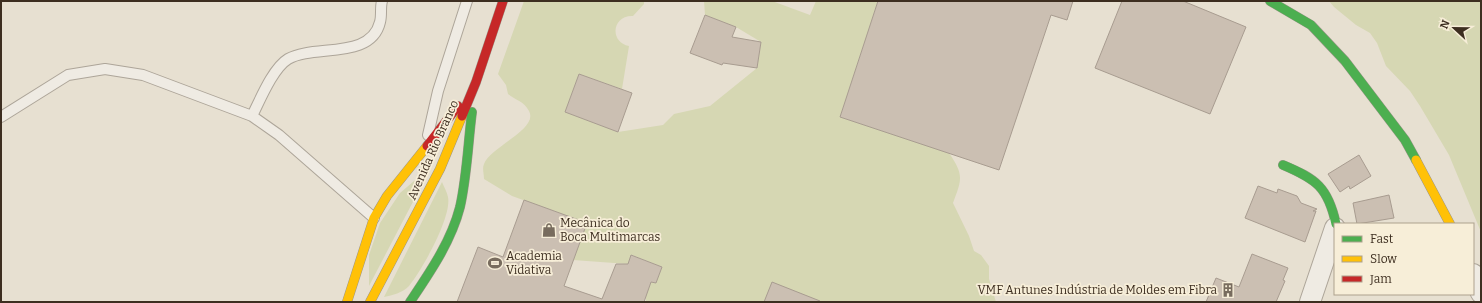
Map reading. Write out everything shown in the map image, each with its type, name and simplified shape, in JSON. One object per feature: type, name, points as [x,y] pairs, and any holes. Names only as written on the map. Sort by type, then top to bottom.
[{"type":"street","name":"Avenida Rio Branco","points":[[374,299],[440,169],[476,82],[503,1]]},
{"type":"street","points":[[1270,1],[1311,25],[1345,61],[1405,140],[1449,223]]},
{"type":"street","points":[[346,302],[374,218],[387,196],[476,82]]},
{"type":"street","points":[[410,302],[444,249],[456,219],[461,198],[476,82]]},
{"type":"street","points":[[1283,165],[1314,179],[1321,186],[1331,203],[1336,223]]},
{"type":"street","points":[[406,173],[440,169],[449,174]]},
{"type":"street","points":[[455,183],[461,198]]},
{"type":"street","points":[[1310,302],[1334,231]]},
{"type":"street","points":[[360,259],[364,286],[374,299]]},
{"type":"street","points":[[1474,276],[1481,293]]},
{"type":"lane","points":[[424,150],[438,91],[467,1]]},
{"type":"lane","points":[[252,116],[275,74],[288,60],[305,54],[352,48],[364,42],[375,33],[380,23],[380,2]]},
{"type":"lane","points":[[1,117],[68,75],[105,69],[143,76],[252,116],[279,135],[374,218]]},
{"type":"green space","points":[[524,1],[644,1],[644,4],[633,16],[626,17],[617,24],[616,34],[618,39],[623,44],[629,46],[622,89],[579,74],[565,112],[618,132],[663,125],[674,114],[710,106],[757,68],[761,42],[736,27],[705,15],[704,1],[772,1],[810,15],[816,1],[878,1],[840,117],[949,153],[954,160],[960,177],[960,182],[953,203],[969,236],[974,251],[981,255],[989,266],[989,279],[996,302],[646,302],[646,296],[651,282],[656,283],[662,267],[632,255],[628,264],[573,260],[587,223],[512,196],[484,179],[483,166],[488,158],[521,131],[530,118],[529,111],[525,105],[508,94],[506,85],[498,74]]},
{"type":"green space","points":[[1329,1],[1481,1],[1481,232],[1449,155],[1420,106],[1410,91],[1386,66],[1377,43],[1370,33],[1356,25]]},
{"type":"green space","points":[[428,173],[369,286],[369,255],[380,223],[400,193],[414,181]]},
{"type":"green space","points":[[442,182],[448,195],[448,206],[441,230],[435,243],[409,286],[400,292],[384,297]]},
{"type":"building","points":[[878,1],[1073,1],[1067,20],[1051,15],[999,170],[840,117]]},
{"type":"building","points":[[1122,1],[1183,1],[1246,27],[1210,114],[1095,68]]},
{"type":"building","points":[[705,15],[736,27],[732,37],[761,42],[757,68],[723,63],[722,65],[690,53]]},
{"type":"building","points":[[579,74],[632,93],[618,132],[565,112]]},
{"type":"building","points":[[1359,155],[1371,176],[1350,189],[1349,186],[1340,192],[1328,174]]},
{"type":"building","points":[[1258,186],[1277,193],[1278,189],[1297,196],[1301,203],[1317,209],[1313,211],[1316,211],[1305,242],[1245,218]]},
{"type":"building","points":[[1389,195],[1394,218],[1357,223],[1353,203]]},
{"type":"building","points":[[524,200],[587,223],[564,286],[602,299],[616,264],[628,264],[631,255],[662,267],[656,283],[651,282],[644,302],[457,302],[478,247],[503,257]]},
{"type":"building","points":[[1252,254],[1288,268],[1283,280],[1285,281],[1276,302],[1206,302],[1216,278],[1239,287]]},
{"type":"building","points":[[772,282],[820,301],[820,302],[764,302]]},
{"type":"traffic: fast","points":[[1270,1],[1311,25],[1345,61],[1405,140],[1416,160]]},
{"type":"traffic: fast","points":[[410,302],[439,256],[456,220],[464,183],[472,112]]},
{"type":"traffic: fast","points":[[1283,165],[1304,175],[1319,186],[1329,201],[1336,223]]},
{"type":"traffic: slow","points":[[370,302],[440,169],[462,116]]},
{"type":"traffic: slow","points":[[347,302],[374,218],[387,196],[427,146]]},
{"type":"traffic: slow","points":[[1416,160],[1449,223]]},
{"type":"traffic: jam","points":[[462,116],[476,82],[503,1]]},
{"type":"traffic: jam","points":[[427,146],[458,106]]},
{"type":"place","name":"Mecânica do Boca Multimarcas","points":[[549,230]]},
{"type":"place","name":"Academia Vidativa","points":[[495,263]]},
{"type":"place","name":"VMF Antunes Indústria de Moldes em Fibra","points":[[1228,290]]}]
